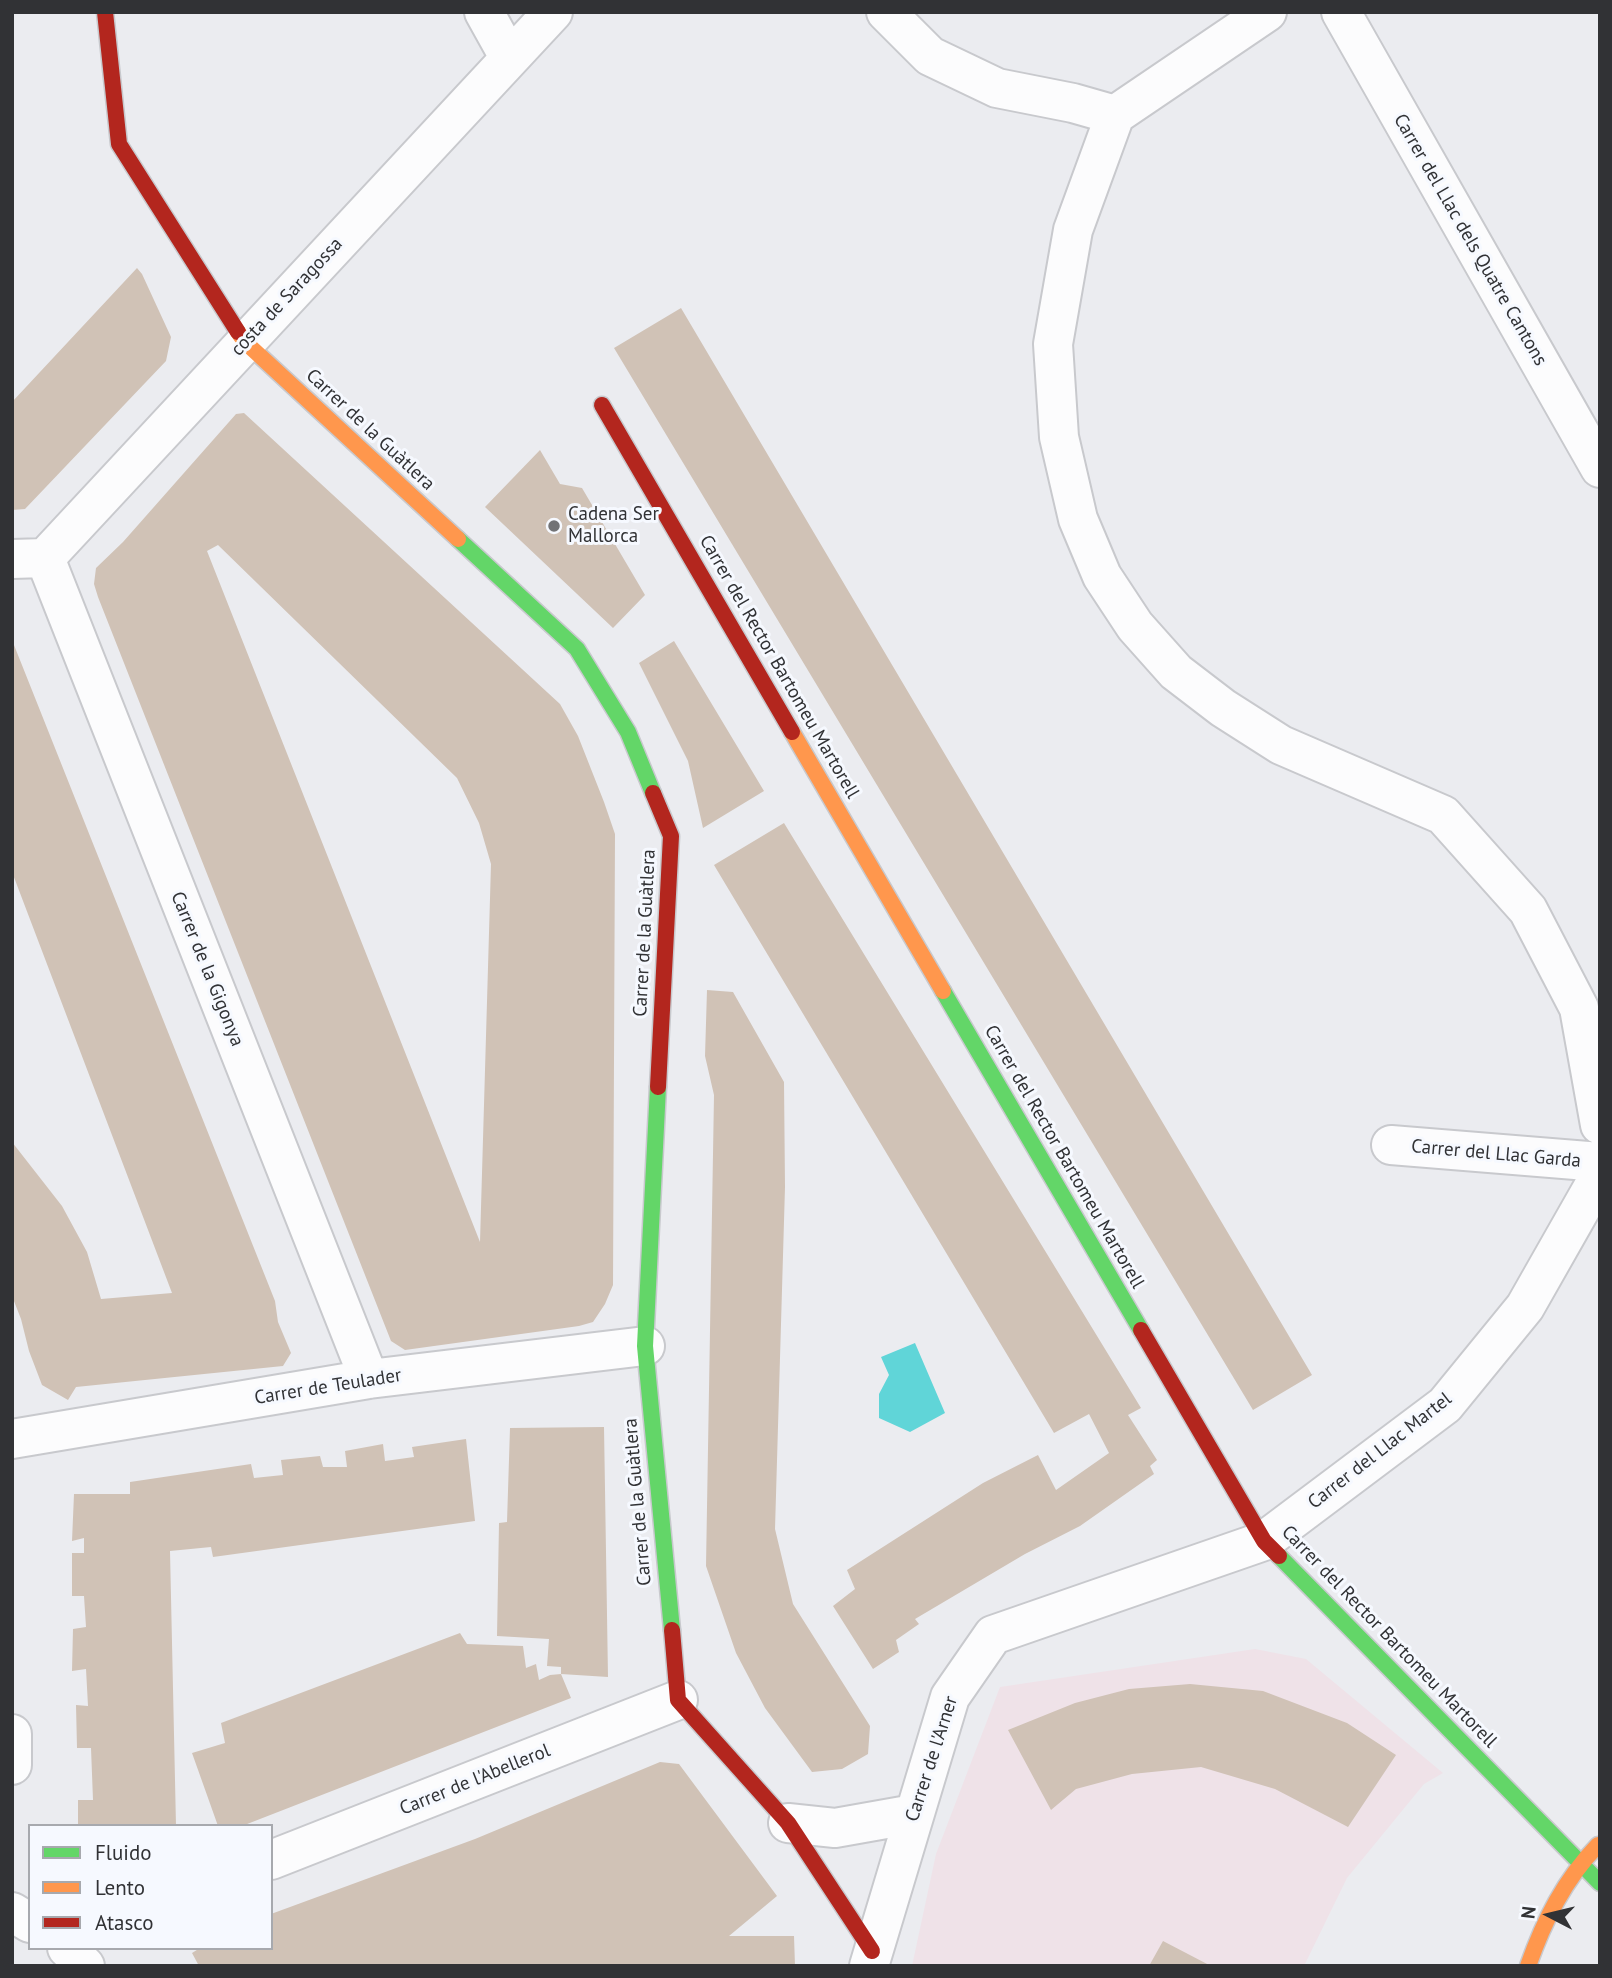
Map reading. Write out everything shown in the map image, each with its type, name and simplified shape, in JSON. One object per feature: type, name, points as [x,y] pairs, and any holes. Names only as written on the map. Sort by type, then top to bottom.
[{"type":"street","name":"Carrer de la Guàtlera","points":[[106,12],[119,144],[245,342],[577,649],[628,732],[671,835],[645,1346],[678,1700]]},
{"type":"street","points":[[484,12],[509,57]]},
{"type":"street","name":"costa de Saragossa","points":[[29,558],[245,342],[553,12]]},
{"type":"street","points":[[886,12],[930,56],[997,88],[1073,103],[1115,115]]},
{"type":"street","points":[[1268,12],[1115,115],[1073,230],[1053,344],[1059,437],[1078,519],[1102,576],[1135,626],[1176,672],[1223,708],[1281,745],[1443,815],[1528,910],[1579,1008],[1600,1125]]},
{"type":"street","name":"Carrer del Llac dels Quatre Cantons","points":[[1341,12],[1600,468]]},
{"type":"street","name":"Carrer del Rector Bartomeu Martorell","points":[[602,405],[1264,1541],[1600,1883]]},
{"type":"street","name":"Carrer de la Gigonya","points":[[29,558],[369,1379]]},
{"type":"street","name":"Carrer del Llac Garda","points":[[1391,1145],[1600,1163]]},
{"type":"street","name":"Carrer del Llac Martel","points":[[1264,1541],[1445,1405],[1525,1307],[1600,1175]]},
{"type":"street","name":"Carrer de Teulader","points":[[12,1439],[369,1379],[645,1346]]},
{"type":"street","name":"Carrer de l'Arner","points":[[870,1958],[950,1697],[993,1635],[1264,1541]]},
{"type":"street","points":[[678,1700],[788,1823],[870,1958]]},
{"type":"street","name":"Carrer de l'Abellerol","points":[[273,1859],[678,1700]]},
{"type":"street","points":[[12,1734],[12,1765]]},
{"type":"street","points":[[788,1823],[835,1828],[914,1814]]},
{"type":"street","points":[[1528,1966],[1538,1935],[1580,1862],[1600,1843]]},
{"type":"street","points":[[12,1912],[28,1922]]},
{"type":"street","points":[[68,1950],[85,1966]]},
{"type":"shaded area","points":[[1255,1649],[1306,1659],[1443,1773],[1424,1784],[1347,1878],[1304,1966],[912,1966],[936,1854],[1000,1687]]},
{"type":"water","points":[[915,1343],[945,1413],[910,1432],[879,1418],[879,1394],[889,1375],[881,1357]]},
{"type":"building","points":[[137,268],[171,337],[166,361],[25,509],[12,510],[12,402]]},
{"type":"building","points":[[681,308],[1312,1375],[1253,1410],[614,348]]},
{"type":"building","points":[[244,413],[560,704],[578,736],[604,802],[615,834],[613,1285],[593,1322],[405,1350],[391,1341],[98,597],[94,584],[96,568],[123,542],[236,414]],"holes":[[[218,545],[457,778],[479,823],[491,864],[480,1242],[207,551]]]},
{"type":"building","name":"Cadena Ser Mallorca","points":[[540,450],[560,484],[582,488],[645,595],[613,628],[485,507]]},
{"type":"building","points":[[12,640],[275,1301],[278,1322],[291,1353],[283,1366],[76,1387],[68,1400],[42,1385],[29,1351],[12,1296],[12,1142],[62,1206],[87,1252],[101,1299],[172,1293],[12,872]]},
{"type":"building","points":[[674,641],[764,791],[703,828],[688,761],[639,663]]},
{"type":"building","points":[[784,823],[1141,1408],[1128,1415],[1157,1460],[1150,1466],[1154,1474],[1080,1526],[1025,1554],[915,1619],[919,1624],[896,1640],[899,1652],[873,1669],[833,1606],[855,1589],[847,1570],[983,1483],[1038,1455],[1056,1490],[1109,1453],[1089,1414],[1054,1433],[714,865]]},
{"type":"building","points":[[707,990],[733,992],[784,1082],[785,1187],[775,1529],[793,1604],[870,1726],[868,1754],[842,1769],[812,1772],[765,1708],[736,1653],[706,1566],[714,1095],[705,1056]]},
{"type":"building","points":[[604,1427],[608,1677],[561,1674],[561,1667],[547,1666],[549,1639],[497,1636],[499,1523],[507,1522],[510,1428]]},
{"type":"building","points":[[466,1439],[475,1521],[213,1557],[211,1547],[170,1551],[176,1824],[78,1824],[78,1800],[93,1800],[91,1748],[77,1748],[76,1705],[88,1706],[86,1669],[72,1671],[73,1629],[86,1627],[84,1596],[72,1596],[72,1553],[84,1553],[84,1538],[72,1541],[74,1494],[130,1494],[130,1482],[251,1464],[254,1478],[283,1475],[281,1460],[320,1456],[323,1467],[347,1467],[345,1451],[383,1444],[385,1461],[414,1457],[412,1447]]},
{"type":"building","points":[[460,1633],[467,1644],[523,1646],[526,1668],[536,1664],[539,1680],[561,1674],[571,1698],[247,1824],[217,1824],[192,1753],[225,1743],[221,1723]]},
{"type":"building","points":[[1190,1684],[1263,1691],[1347,1723],[1396,1755],[1348,1827],[1275,1789],[1201,1767],[1132,1774],[1076,1789],[1051,1810],[1008,1730],[1075,1703],[1129,1689]]},
{"type":"building","points":[[660,1762],[679,1764],[777,1896],[729,1936],[794,1936],[795,1966],[199,1966],[192,1953],[197,1950],[273,1950],[273,1913],[475,1839]]},
{"type":"building","points":[[1163,1941],[1211,1966],[1149,1966]]},
{"type":"traffic: fast","points":[[458,539],[577,649],[628,732],[653,793]]},
{"type":"traffic: fast","points":[[943,991],[1141,1330]]},
{"type":"traffic: fast","points":[[658,1087],[645,1346],[672,1630]]},
{"type":"traffic: fast","points":[[1279,1556],[1600,1883]]},
{"type":"traffic: slow","points":[[238,332],[245,342],[458,539]]},
{"type":"traffic: slow","points":[[792,732],[943,991]]},
{"type":"traffic: slow","points":[[1528,1966],[1556,1902],[1575,1872],[1598,1845]]},
{"type":"traffic: jam","points":[[105,12],[119,144],[238,332]]},
{"type":"traffic: jam","points":[[602,405],[792,732]]},
{"type":"traffic: jam","points":[[653,793],[671,836],[658,1087]]},
{"type":"traffic: jam","points":[[1141,1330],[1264,1541],[1279,1556]]},
{"type":"traffic: jam","points":[[672,1630],[678,1700],[788,1823],[872,1951]]},
{"type":"place","name":"Cadena Ser Mallorca","points":[[554,526]]}]
